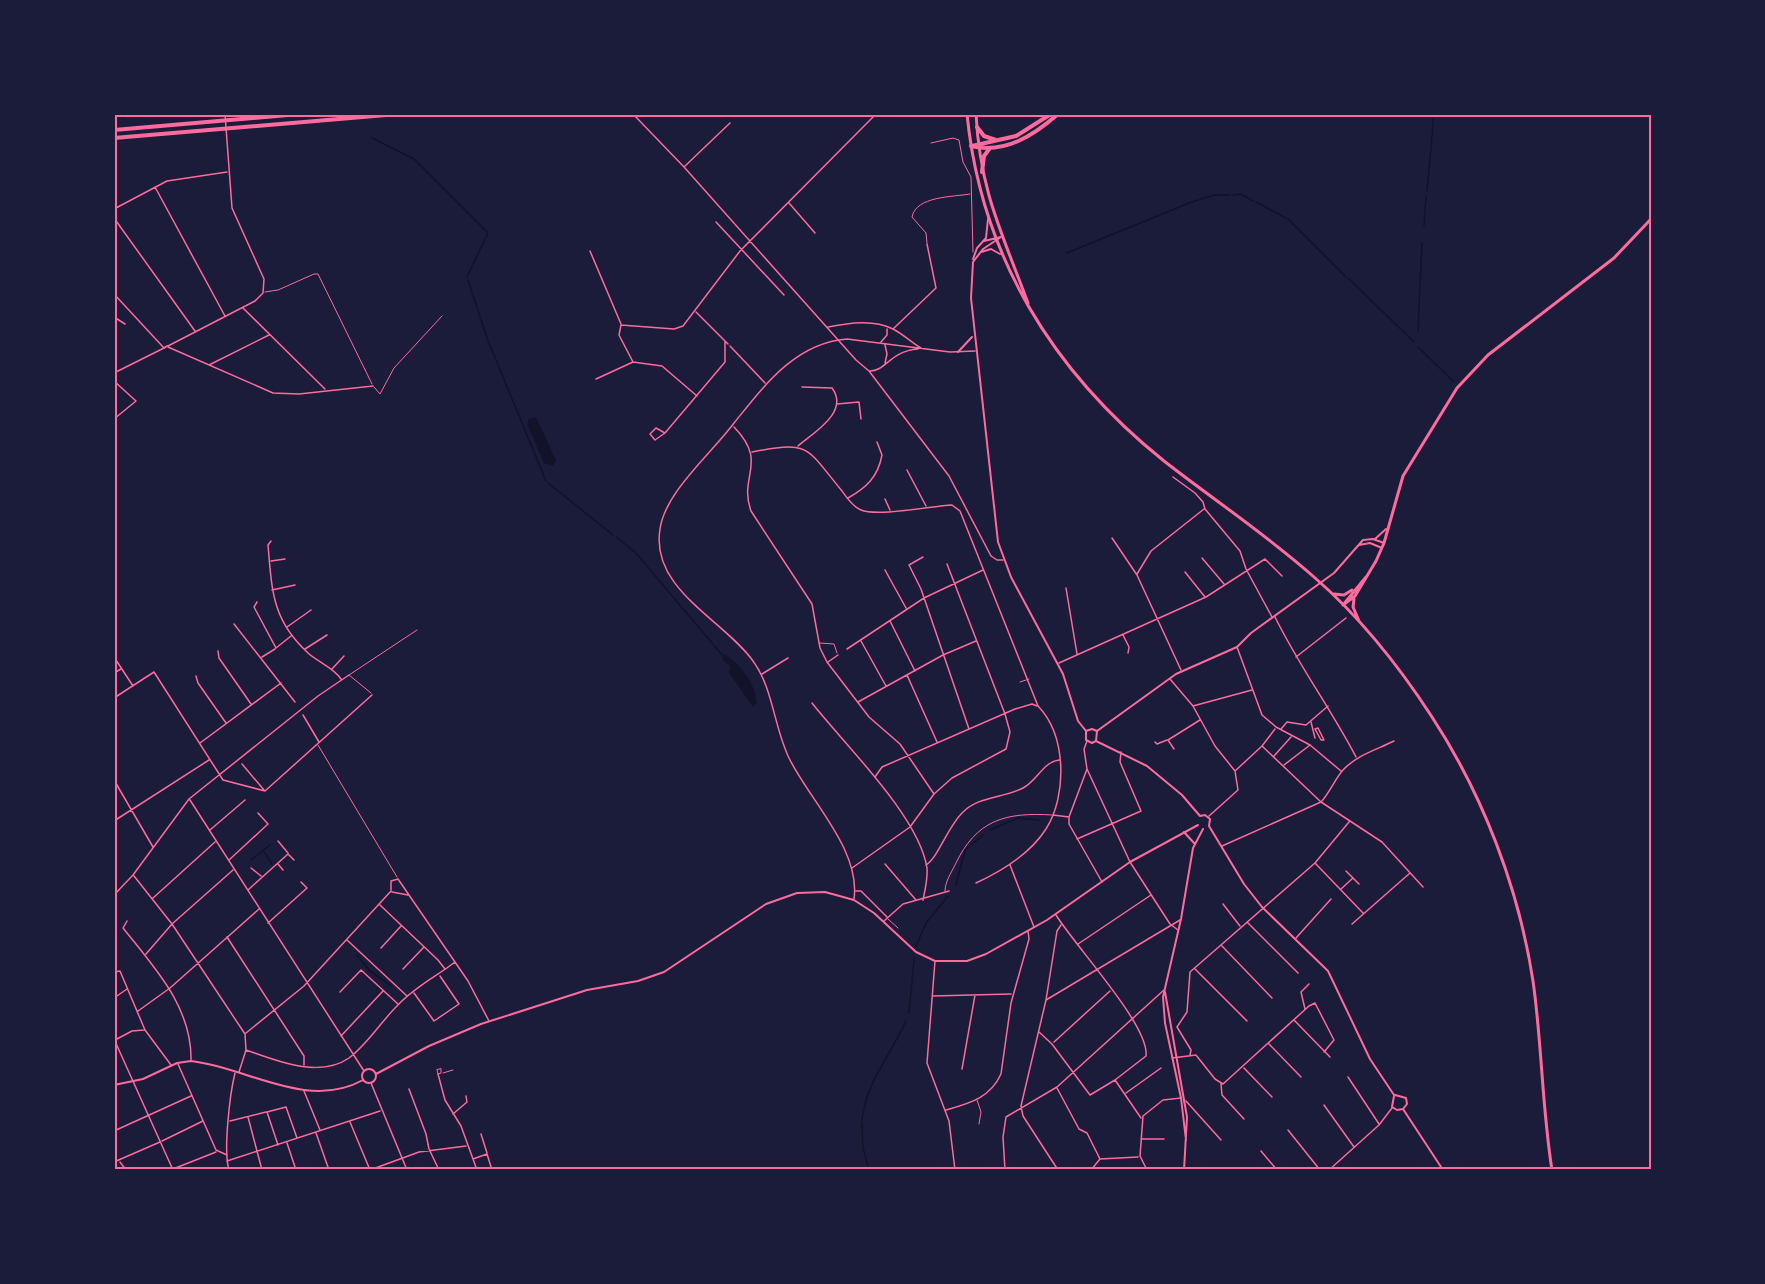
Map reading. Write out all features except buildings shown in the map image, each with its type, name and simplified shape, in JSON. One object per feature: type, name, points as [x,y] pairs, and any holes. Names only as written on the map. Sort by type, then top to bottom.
[{"type":"highway","points":[[114,130],[299,114]]},
{"type":"highway","points":[[114,138],[399,114]]},
{"type":"highway","points":[[978,146],[1022,134],[1051,114]]},
{"type":"highway","points":[[971,146],[990,148],[1023,140],[1058,114]]},
{"type":"highway","points":[[976,127],[984,136],[996,140]]},
{"type":"highway","points":[[982,172],[984,156],[990,148]]},
{"type":"main road","points":[[968,114],[971,146],[988,219],[1000,254],[1033,313],[1084,385],[1130,432],[1314,576],[1360,623],[1395,665],[1437,725],[1486,818],[1503,863],[1520,920],[1537,1013],[1552,1170]]},
{"type":"main road","points":[[976,114],[982,172],[1001,237],[1030,307]]},
{"type":"main road","points":[[1360,623],[1353,607],[1355,596],[1382,549],[1403,476],[1457,388],[1496,348],[1614,258],[1651,219]]},
{"type":"main road","points":[[1331,593],[1344,595],[1366,577]]},
{"type":"main road","points":[[1343,605],[1355,587]]},
{"type":"main road","points":[[1343,605],[1355,596]]},
{"type":"street","points":[[114,372],[243,308],[258,300],[263,293],[263,276],[234,214],[228,172],[225,114]]},
{"type":"street","points":[[633,114],[684,166],[750,242],[869,371],[949,476],[991,556],[997,560],[1004,560]]},
{"type":"street","points":[[621,325],[678,329],[696,311],[740,251],[876,114]]},
{"type":"street","points":[[684,166],[730,123]]},
{"type":"street","points":[[114,209],[179,177],[228,172]]},
{"type":"street","points":[[155,188],[225,316]]},
{"type":"street","points":[[788,203],[815,233]]},
{"type":"street","points":[[114,218],[196,331]]},
{"type":"street","points":[[988,219],[987,234],[973,262],[971,298],[993,508],[1004,560],[1058,663],[1078,721],[1086,731],[1087,741],[1084,749],[1087,769],[1130,862],[1170,924],[1178,930]]},
{"type":"street","points":[[716,222],[740,251],[784,295]]},
{"type":"street","points":[[976,253],[1001,237]]},
{"type":"street","points":[[983,241],[995,240]]},
{"type":"street","points":[[893,328],[936,288],[927,244]]},
{"type":"street","points":[[976,253],[991,249],[1000,254]]},
{"type":"street","points":[[590,251],[621,325],[619,334],[633,362]]},
{"type":"street","points":[[114,294],[165,347],[273,393],[299,394],[373,386]]},
{"type":"street","points":[[243,308],[326,390]]},
{"type":"street","points":[[696,311],[765,384]]},
{"type":"street","points":[[114,317],[125,324]]},
{"type":"street","points":[[827,327],[867,323],[893,328],[921,349]]},
{"type":"street","points":[[879,343],[887,335],[887,328]]},
{"type":"street","points":[[958,352],[968,344],[974,334]]},
{"type":"street","points":[[208,366],[270,335]]},
{"type":"street","points":[[854,900],[852,868],[842,845],[789,758],[761,674],[740,645],[672,579],[664,564],[659,544],[660,528],[668,505],[765,384],[798,357],[823,344],[856,340],[921,349],[975,351]]},
{"type":"street","points":[[665,433],[656,428],[650,434],[657,441],[665,433],[697,396],[725,362],[725,341]]},
{"type":"street","points":[[885,344],[887,354],[885,363]]},
{"type":"street","points":[[869,371],[876,370],[899,352],[921,349]]},
{"type":"street","points":[[596,379],[633,362],[662,366],[697,396]]},
{"type":"street","points":[[114,381],[136,401],[114,419]]},
{"type":"street","points":[[752,452],[797,446],[829,419],[836,404],[832,388],[802,387]]},
{"type":"street","points":[[836,404],[859,402],[861,419]]},
{"type":"street","points":[[733,425],[746,440],[752,452],[749,506],[812,604],[820,643],[827,662],[869,717],[896,739],[934,794]]},
{"type":"street","points":[[847,498],[864,489],[874,477],[882,455],[877,442]]},
{"type":"street","points":[[797,446],[812,454],[847,498],[861,510],[952,505],[960,511],[1038,706],[1051,727],[1060,760],[1060,781],[1052,815],[1041,835],[1010,865],[976,883]]},
{"type":"street","points":[[907,470],[927,506]]},
{"type":"street","points":[[1173,477],[1195,493],[1221,529],[1225,528],[1226,534],[1240,551],[1246,569],[1296,657],[1329,705],[1356,757]]},
{"type":"street","points":[[885,499],[890,510]]},
{"type":"street","points":[[1137,575],[1151,551],[1205,509]]},
{"type":"street","points":[[1374,539],[1388,527]]},
{"type":"street","points":[[1112,538],[1137,575],[1182,671]]},
{"type":"street","points":[[1096,741],[1097,731],[1170,678],[1237,647],[1334,573],[1363,540],[1374,539],[1384,543]]},
{"type":"street","points":[[271,541],[272,590],[278,613],[292,636],[304,649],[342,680]]},
{"type":"street","points":[[1359,545],[1371,543],[1382,549]]},
{"type":"street","points":[[923,557],[909,565],[924,598],[969,729]]},
{"type":"street","points":[[1202,558],[1224,585]]},
{"type":"street","points":[[270,561],[285,559]]},
{"type":"street","points":[[1058,663],[1206,597],[1246,569],[1265,559],[1282,576]]},
{"type":"street","points":[[852,868],[910,827],[934,794],[952,778],[1006,749],[1010,732],[1005,714],[947,564]]},
{"type":"street","points":[[885,570],[907,609]]},
{"type":"street","points":[[847,649],[924,598],[984,570]]},
{"type":"street","points":[[1185,572],[1206,597]]},
{"type":"street","points":[[272,590],[295,585]]},
{"type":"street","points":[[1066,588],[1077,655]]},
{"type":"street","points":[[257,602],[254,607],[276,648]]},
{"type":"street","points":[[286,627],[311,610]]},
{"type":"street","points":[[1296,657],[1346,618]]},
{"type":"street","points":[[889,621],[915,671]]},
{"type":"street","points":[[234,624],[295,702]]},
{"type":"street","points":[[1123,634],[1129,647],[1128,652]]},
{"type":"street","points":[[261,657],[292,636]]},
{"type":"street","points":[[304,649],[327,636]]},
{"type":"street","points":[[861,641],[886,687]]},
{"type":"street","points":[[857,702],[976,641]]},
{"type":"street","points":[[1237,647],[1262,715],[1280,730],[1310,745],[1341,772]]},
{"type":"street","points":[[218,651],[219,658],[252,705]]},
{"type":"street","points":[[827,662],[838,655]]},
{"type":"street","points":[[332,670],[344,656]]},
{"type":"street","points":[[114,657],[134,687]]},
{"type":"street","points":[[761,674],[788,658]]},
{"type":"street","points":[[114,673],[122,669]]},
{"type":"street","points":[[114,698],[154,672],[226,782],[265,791]]},
{"type":"street","points":[[114,895],[133,875],[189,799],[349,675]]},
{"type":"street","points":[[907,675],[937,742]]},
{"type":"street","points":[[196,676],[198,683],[227,724]]},
{"type":"street","points":[[1087,741],[1096,741],[1147,766],[1182,795],[1200,816],[1208,816],[1238,790],[1235,771],[1215,746],[1192,706],[1170,678]]},
{"type":"street","points":[[200,744],[281,683]]},
{"type":"street","points":[[1192,706],[1252,690]]},
{"type":"street","points":[[265,791],[372,695]]},
{"type":"street","points":[[812,703],[875,777],[910,827],[926,866],[923,900]]},
{"type":"street","points":[[875,777],[882,767],[906,755],[1005,714],[1032,704],[1038,706]]},
{"type":"street","points":[[1280,730],[1287,722],[1306,725],[1329,705]]},
{"type":"street","points":[[303,715],[319,743]]},
{"type":"street","points":[[1155,742],[1157,744],[1168,740],[1200,720]]},
{"type":"street","points":[[1311,722],[1315,738]]},
{"type":"street","points":[[1235,771],[1262,746],[1276,727]]},
{"type":"street","points":[[1086,731],[1092,729],[1097,731]]},
{"type":"street","points":[[1274,756],[1291,736]]},
{"type":"street","points":[[1168,740],[1174,749]]},
{"type":"street","points":[[1222,846],[1321,802],[1341,772],[1356,757],[1394,741]]},
{"type":"street","points":[[1283,766],[1310,745]]},
{"type":"street","points":[[1262,746],[1321,802],[1382,842],[1423,887]]},
{"type":"street","points":[[1077,839],[1141,811],[1120,762],[1121,752]]},
{"type":"street","points":[[114,821],[210,760]]},
{"type":"street","points":[[926,866],[931,862],[947,830],[965,809],[976,803],[1022,789],[1038,777],[1048,764],[1060,760]]},
{"type":"street","points":[[242,764],[265,791]]},
{"type":"street","points":[[1087,769],[1069,817],[1069,824],[1102,882]]},
{"type":"street","points":[[114,780],[153,848]]},
{"type":"street","points":[[189,799],[364,1071],[363,1080]]},
{"type":"street","points":[[209,830],[245,800]]},
{"type":"street","points":[[258,813],[271,828]]},
{"type":"street","points":[[1052,815],[1069,817]]},
{"type":"street","points":[[1198,825],[1200,816]]},
{"type":"street","points":[[1208,816],[1209,826],[1244,884],[1262,907],[1320,961],[1333,977],[1370,1059],[1394,1095]]},
{"type":"street","points":[[1190,1054],[1191,1050],[1176,1027],[1187,1012],[1190,972],[1315,863],[1349,822]]},
{"type":"street","points":[[228,860],[268,824]]},
{"type":"street","points":[[1198,825],[1203,829]]},
{"type":"street","points":[[376,1074],[453,1035],[489,1021],[586,990],[638,981],[664,972],[760,908],[785,896],[819,892],[854,900],[884,921],[916,952],[935,960],[967,961],[1056,915],[1130,862],[1198,825]]},
{"type":"street","points":[[1186,1140],[1181,1098],[1164,1015],[1164,989],[1181,919],[1194,844],[1203,829],[1209,826]]},
{"type":"street","points":[[1184,832],[1194,844]]},
{"type":"street","points":[[153,898],[216,841]]},
{"type":"street","points":[[278,842],[294,860]]},
{"type":"street","points":[[248,891],[288,854]]},
{"type":"street","points":[[1315,863],[1364,914]]},
{"type":"street","points":[[278,864],[283,870]]},
{"type":"street","points":[[885,864],[917,901]]},
{"type":"street","points":[[1010,865],[1034,927]]},
{"type":"street","points":[[250,868],[262,878]]},
{"type":"street","points":[[145,955],[172,924],[234,869]]},
{"type":"street","points":[[1346,871],[1359,884]]},
{"type":"street","points":[[1352,924],[1410,872]]},
{"type":"street","points":[[133,875],[172,924],[245,1034],[246,1050],[229,1098],[227,1155],[229,1170]]},
{"type":"street","points":[[392,891],[390,883],[397,878],[455,962],[489,1021]]},
{"type":"street","points":[[1341,890],[1353,878]]},
{"type":"street","points":[[301,882],[310,892]]},
{"type":"street","points":[[268,923],[307,888]]},
{"type":"street","points":[[392,891],[408,895]]},
{"type":"street","points":[[245,1034],[306,984],[392,891]]},
{"type":"street","points":[[855,891],[861,891],[887,917]]},
{"type":"street","points":[[884,921],[899,906],[949,891]]},
{"type":"street","points":[[1077,944],[1152,894]]},
{"type":"street","points":[[1296,938],[1331,899]]},
{"type":"street","points":[[379,904],[425,946],[445,970]]},
{"type":"street","points":[[1223,904],[1241,927]]},
{"type":"street","points":[[138,1011],[170,988],[259,909]]},
{"type":"street","points":[[1039,1032],[1052,1044],[1090,1095],[1115,1080],[1146,1056],[1144,1038],[1133,1019],[1056,915]]},
{"type":"street","points":[[1046,1000],[1181,919]]},
{"type":"street","points":[[127,921],[123,928],[170,988],[189,1031],[191,1061]]},
{"type":"street","points":[[1247,921],[1298,973]]},
{"type":"street","points":[[381,948],[402,925]]},
{"type":"street","points":[[1058,1170],[1023,1116],[1021,1106],[1046,1000],[1056,931],[1062,925]]},
{"type":"street","points":[[946,1110],[977,1100],[991,1090],[1000,1074],[1013,994],[1029,939],[1028,931]]},
{"type":"street","points":[[227,937],[304,1056],[303,1066]]},
{"type":"street","points":[[346,939],[407,996]]},
{"type":"street","points":[[1221,945],[1272,998]]},
{"type":"street","points":[[403,969],[425,946]]},
{"type":"street","points":[[935,960],[927,1063],[933,1084],[946,1110],[955,1170]]},
{"type":"street","points":[[246,1050],[283,1063],[303,1066],[335,1063],[352,1055],[407,996],[455,962]]},
{"type":"street","points":[[1194,968],[1247,1021]]},
{"type":"street","points":[[340,992],[361,970],[398,1004]]},
{"type":"street","points":[[114,972],[120,971],[145,1030],[172,1066]]},
{"type":"street","points":[[414,992],[434,1022],[459,1004],[439,974]]},
{"type":"street","points":[[1305,1009],[1301,992],[1309,984]]},
{"type":"street","points":[[114,998],[128,989]]},
{"type":"street","points":[[1005,1170],[1004,1121],[1021,1106],[1057,1087],[1164,989]]},
{"type":"street","points":[[1164,989],[1184,1100],[1186,1140],[1184,1170]]},
{"type":"street","points":[[340,1036],[383,990]]},
{"type":"street","points":[[1052,1044],[1110,990]]},
{"type":"street","points":[[962,1069],[975,994]]},
{"type":"street","points":[[931,996],[1013,994]]},
{"type":"street","points":[[1221,1083],[1229,1080],[1243,1068],[1312,1004],[1317,1005],[1333,1037],[1334,1042],[1324,1052]]},
{"type":"street","points":[[1293,1020],[1330,1057]]},
{"type":"street","points":[[145,1030],[132,1031],[114,1040],[173,1169],[217,1152],[227,1155]]},
{"type":"street","points":[[1268,1044],[1301,1077]]},
{"type":"street","points":[[1172,1058],[1196,1055],[1221,1083],[1222,1095],[1244,1119]]},
{"type":"street","points":[[114,1085],[134,1082],[177,1064],[191,1061],[304,1091],[333,1090],[363,1080],[371,1083]]},
{"type":"street","points":[[177,1064],[217,1152]]},
{"type":"street","points":[[1125,1093],[1161,1068]]},
{"type":"street","points":[[1243,1068],[1272,1097]]},
{"type":"street","points":[[364,1071],[371,1070],[376,1074]]},
{"type":"street","points":[[371,1083],[376,1080],[376,1074]]},
{"type":"street","points":[[439,1074],[445,1100],[461,1126],[477,1170]]},
{"type":"street","points":[[1348,1077],[1379,1125]]},
{"type":"street","points":[[1115,1080],[1142,1119]]},
{"type":"street","points":[[371,1083],[380,1111],[407,1170]]},
{"type":"street","points":[[1057,1087],[1079,1129],[1087,1133],[1100,1159]]},
{"type":"street","points":[[409,1089],[426,1134],[429,1149],[439,1170]]},
{"type":"street","points":[[304,1091],[320,1131]]},
{"type":"street","points":[[1392,1107],[1397,1110],[1403,1109],[1407,1104],[1406,1098],[1400,1094],[1394,1095]]},
{"type":"street","points":[[1329,1170],[1379,1125],[1392,1107],[1394,1095]]},
{"type":"street","points":[[114,1131],[192,1096]]},
{"type":"street","points":[[453,1114],[467,1102],[466,1096]]},
{"type":"street","points":[[1162,1170],[1147,1169],[1140,1156],[1142,1119],[1145,1113],[1163,1100],[1181,1098],[1193,1106],[1221,1140]]},
{"type":"street","points":[[1324,1105],[1355,1148]]},
{"type":"street","points":[[229,1121],[286,1107],[298,1139]]},
{"type":"street","points":[[1403,1109],[1443,1170]]},
{"type":"street","points":[[227,1161],[380,1111]]},
{"type":"street","points":[[267,1112],[278,1146]]},
{"type":"street","points":[[248,1117],[262,1170]]},
{"type":"street","points":[[114,1162],[204,1121]]},
{"type":"street","points":[[350,1121],[370,1170],[429,1149],[467,1146]]},
{"type":"street","points":[[1288,1130],[1320,1170]]},
{"type":"street","points":[[316,1133],[329,1170]]},
{"type":"street","points":[[481,1134],[492,1170]]},
{"type":"street","points":[[1142,1138],[1164,1139]]},
{"type":"street","points":[[287,1143],[296,1170]]},
{"type":"street","points":[[1261,1151],[1277,1170]]},
{"type":"street","points":[[472,1159],[488,1154]]},
{"type":"street","points":[[1090,1170],[1100,1159],[1133,1159],[1140,1156]]},
{"type":"street","points":[[119,1161],[126,1170]]},
{"type":"lane","points":[[931,143],[953,138],[959,140],[963,162],[970,173],[976,253]]},
{"type":"lane","points":[[927,244],[926,233],[912,217],[914,210],[926,202],[972,193]]},
{"type":"lane","points":[[263,293],[278,290],[318,274],[373,386],[380,394],[394,368],[442,316]]},
{"type":"lane","points":[[372,695],[368,689],[349,675],[417,630]]},
{"type":"lane","points":[[820,643],[834,644],[838,655]]},
{"type":"lane","points":[[1020,682],[1029,679]]},
{"type":"lane","points":[[319,743],[397,878]]},
{"type":"lane","points":[[945,891],[962,850],[979,831],[1011,815],[1052,815]]},
{"type":"lane","points":[[887,917],[898,928]]},
{"type":"lane","points":[[439,1074],[453,1070]]},
{"type":"lane","points":[[977,1100],[981,1112],[979,1124]]},
{"type":"shaded area","points":[[535,417],[556,461],[553,466],[544,463],[527,424],[529,419]]},
{"type":"shaded area","points":[[725,654],[742,669],[750,682],[757,703],[753,707],[729,673],[730,666],[722,659]]},
{"type":"waterway","points":[[1427,191],[1434,114]]},
{"type":"waterway","points":[[372,138],[414,159],[488,233],[467,277]]},
{"type":"waterway","points":[[1233,195],[1241,194],[1253,201]]},
{"type":"waterway","points":[[1067,253],[1189,203],[1214,195],[1230,195]]},
{"type":"waterway","points":[[1424,226],[1426,196]]},
{"type":"waterway","points":[[1256,202],[1286,218]]},
{"type":"waterway","points":[[1288,219],[1346,277]]},
{"type":"waterway","points":[[1418,331],[1422,243]]},
{"type":"waterway","points":[[1348,278],[1414,342]]},
{"type":"waterway","points":[[468,280],[487,338]]},
{"type":"waterway","points":[[487,338],[546,481]]},
{"type":"waterway","points":[[1418,347],[1454,382]]},
{"type":"waterway","points":[[548,483],[613,535]]},
{"type":"waterway","points":[[616,537],[635,552],[723,656]]},
{"type":"waterway","points":[[990,830],[1018,818],[1039,820]]},
{"type":"waterway","points":[[956,885],[965,850],[984,834]]},
{"type":"waterway","points":[[251,860],[270,845]]},
{"type":"waterway","points":[[264,852],[272,864]]},
{"type":"waterway","points":[[916,946],[926,923],[948,896]]},
{"type":"waterway","points":[[357,955],[369,970],[391,986]]},
{"type":"waterway","points":[[909,1013],[914,959]]},
{"type":"waterway","points":[[862,1120],[868,1093],[906,1021]]},
{"type":"waterway","points":[[862,1123],[863,1148],[869,1170]]}]
